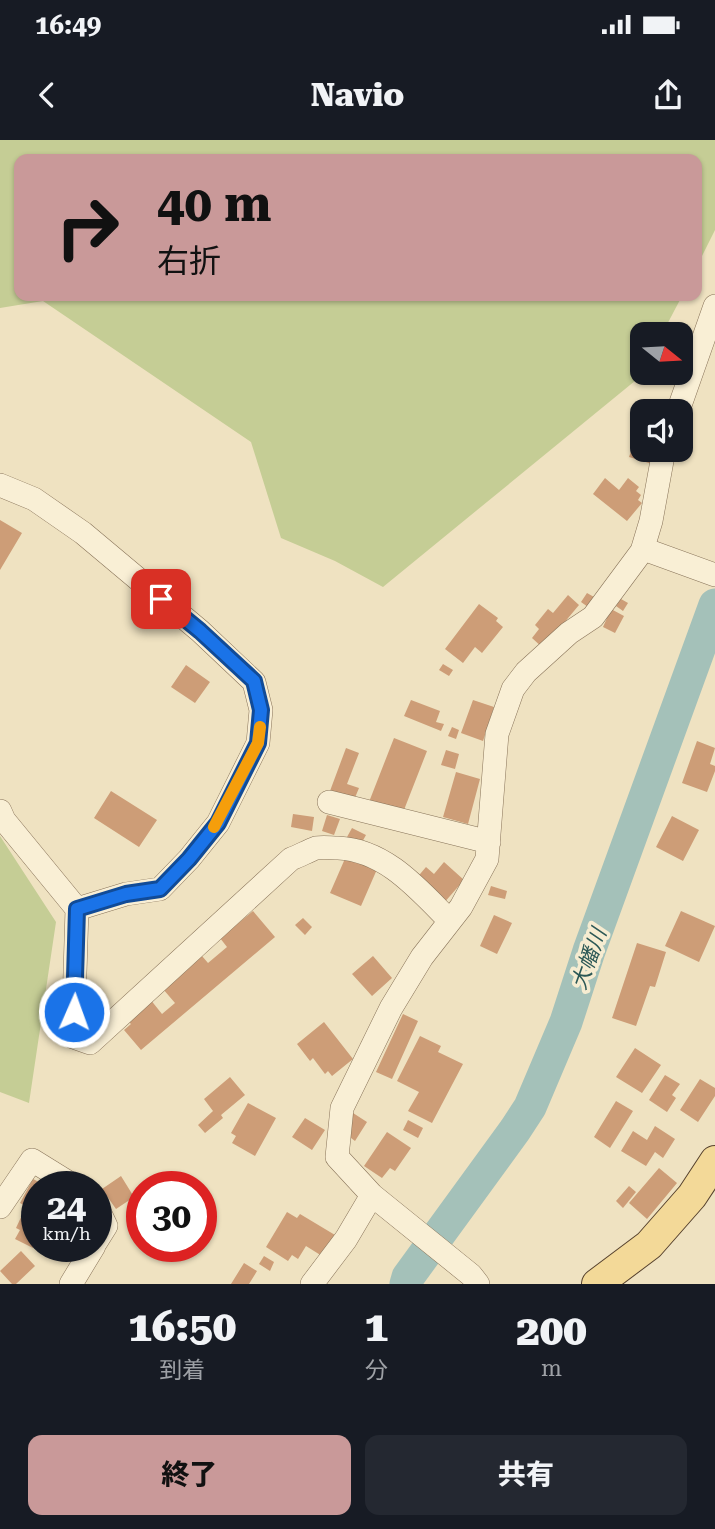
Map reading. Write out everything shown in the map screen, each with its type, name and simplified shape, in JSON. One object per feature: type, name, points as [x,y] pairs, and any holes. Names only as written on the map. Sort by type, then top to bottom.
[{"type":"main road","points":[[597,1284],[649,1245],[692,1196],[715,1161]]},
{"type":"street","points":[[682,399],[715,306]]},
{"type":"street","points":[[475,1280],[372,1195],[337,1157],[342,1108],[391,1008],[422,957],[461,907],[487,859],[497,734],[513,689],[526,672],[569,633],[593,617],[646,551],[662,462]]},
{"type":"street","points":[[0,485],[34,499],[83,533],[200,631],[254,681],[261,710],[258,743],[218,823],[189,859],[160,889],[126,894],[77,909]]},
{"type":"street","points":[[646,551],[715,575]]},
{"type":"street","points":[[329,802],[489,842]]},
{"type":"street","points":[[0,811],[4,820],[77,909],[73,1037],[90,1043],[291,859],[318,848],[349,849],[389,865],[410,881],[450,921]]},
{"type":"street","points":[[25,1171],[32,1160],[50,1171]]},
{"type":"street","points":[[0,1207],[21,1176]]},
{"type":"street","points":[[312,1284],[346,1240],[372,1195]]},
{"type":"street","points":[[71,1284],[84,1262]]},
{"type":"green space","points":[[0,140],[715,140],[715,230],[702,256],[702,154],[14,154],[14,301],[43,301],[0,308]]},
{"type":"green space","points":[[43,301],[679,301],[668,322],[630,322],[630,385],[383,587],[335,561],[281,538],[251,442]]},
{"type":"green space","points":[[0,836],[56,922],[29,1103],[0,1092]]},
{"type":"building","points":[[605,478],[619,490],[628,478],[639,487],[636,491],[641,495],[638,500],[642,503],[627,521],[593,494]]},
{"type":"building","points":[[0,520],[22,533],[0,570]]},
{"type":"building","points":[[587,593],[594,597],[588,607],[581,602]]},
{"type":"building","points":[[568,595],[579,605],[543,648],[532,638],[539,629],[535,625],[548,609],[553,613]]},
{"type":"building","points":[[621,599],[628,603],[623,611],[616,606]]},
{"type":"building","points":[[479,604],[498,618],[496,621],[503,627],[482,653],[475,647],[463,663],[445,649]]},
{"type":"building","points":[[611,609],[624,616],[615,633],[603,627]]},
{"type":"building","points":[[443,664],[453,670],[449,676],[439,670]]},
{"type":"building","points":[[186,665],[210,682],[195,703],[171,687]]},
{"type":"building","points":[[411,700],[440,711],[436,722],[444,724],[441,731],[404,716]]},
{"type":"building","points":[[473,700],[494,707],[483,741],[461,733]]},
{"type":"building","points":[[452,727],[459,730],[456,739],[448,736]]},
{"type":"building","points":[[394,738],[427,751],[402,815],[369,802]]},
{"type":"building","points":[[697,741],[715,748],[710,764],[715,766],[715,771],[707,792],[682,783]]},
{"type":"building","points":[[346,748],[359,753],[347,784],[359,788],[354,800],[330,791]]},
{"type":"building","points":[[446,750],[459,754],[455,769],[441,765]]},
{"type":"building","points":[[456,772],[480,779],[468,824],[443,817]]},
{"type":"building","points":[[111,791],[157,820],[139,847],[94,818]]},
{"type":"building","points":[[293,814],[314,817],[312,831],[291,827]]},
{"type":"building","points":[[327,815],[340,819],[334,835],[322,831]]},
{"type":"building","points":[[672,816],[699,830],[683,861],[656,847]]},
{"type":"building","points":[[352,828],[366,835],[361,844],[347,837]]},
{"type":"building","points":[[347,854],[378,867],[361,906],[330,893]]},
{"type":"building","points":[[444,862],[464,880],[443,904],[415,880],[426,867],[434,874]]},
{"type":"building","points":[[491,886],[507,891],[505,899],[488,895]]},
{"type":"building","points":[[253,911],[275,937],[141,1050],[124,1030],[131,1024],[126,1019],[150,999],[162,1014],[175,1003],[163,989],[202,956],[208,963],[227,947],[220,938]]},
{"type":"building","points":[[681,911],[715,926],[699,962],[665,946]]},
{"type":"building","points":[[494,915],[512,923],[497,954],[480,946]]},
{"type":"building","points":[[303,918],[312,927],[305,935],[295,925]]},
{"type":"building","points":[[637,943],[666,952],[655,987],[650,986],[636,1026],[612,1018]]},
{"type":"building","points":[[373,956],[392,978],[372,996],[352,974]]},
{"type":"building","points":[[403,1014],[418,1021],[392,1079],[376,1072]]},
{"type":"building","points":[[324,1022],[353,1059],[332,1076],[328,1071],[325,1074],[313,1058],[310,1061],[297,1044]]},
{"type":"building","points":[[420,1036],[441,1046],[438,1052],[463,1064],[432,1123],[408,1111],[419,1092],[397,1081]]},
{"type":"building","points":[[635,1048],[661,1065],[642,1093],[616,1077]]},
{"type":"building","points":[[665,1075],[680,1084],[672,1095],[676,1098],[667,1112],[649,1100]]},
{"type":"building","points":[[230,1077],[245,1095],[205,1133],[198,1125],[213,1111],[204,1099]]},
{"type":"building","points":[[700,1079],[715,1088],[715,1096],[698,1122],[680,1110]]},
{"type":"building","points":[[616,1101],[633,1111],[610,1148],[594,1137]]},
{"type":"building","points":[[248,1103],[276,1118],[255,1156],[232,1143],[236,1136],[231,1133]]},
{"type":"building","points":[[353,1113],[367,1122],[355,1141],[347,1135],[352,1125],[348,1122]]},
{"type":"building","points":[[305,1118],[325,1130],[312,1150],[292,1137]]},
{"type":"building","points":[[408,1120],[423,1128],[418,1138],[403,1130]]},
{"type":"building","points":[[655,1126],[675,1139],[663,1158],[655,1152],[646,1166],[621,1151],[633,1131],[647,1140]]},
{"type":"building","points":[[387,1132],[411,1148],[395,1171],[390,1168],[382,1178],[364,1166]]},
{"type":"building","points":[[659,1168],[677,1183],[647,1219],[629,1203]]},
{"type":"building","points":[[121,1176],[126,1184],[126,1202],[116,1209],[112,1203],[112,1182]]},
{"type":"building","points":[[629,1186],[636,1192],[623,1208],[616,1201]]},
{"type":"building","points":[[287,1212],[297,1218],[300,1214],[335,1235],[322,1256],[306,1246],[298,1259],[292,1255],[288,1261],[266,1247]]},
{"type":"building","points":[[21,1217],[21,1242],[15,1239],[20,1230],[16,1228]]},
{"type":"building","points":[[21,1251],[21,1262],[31,1262],[35,1266],[16,1284],[12,1284],[0,1271]]},
{"type":"building","points":[[264,1256],[274,1262],[270,1271],[259,1264]]},
{"type":"building","points":[[244,1263],[257,1271],[249,1284],[231,1284]]},
{"type":"waterway","name":"大幡川","points":[[406,1284],[408,1277],[530,1107],[566,1022],[589,951],[715,605]]},
{"type":"slow traffic","points":[[214,827],[258,743],[260,727]]},
{"type":"route","points":[[74,1012],[77,909],[126,894],[160,889],[218,823],[258,743],[261,710],[254,681],[161,599]]}]
